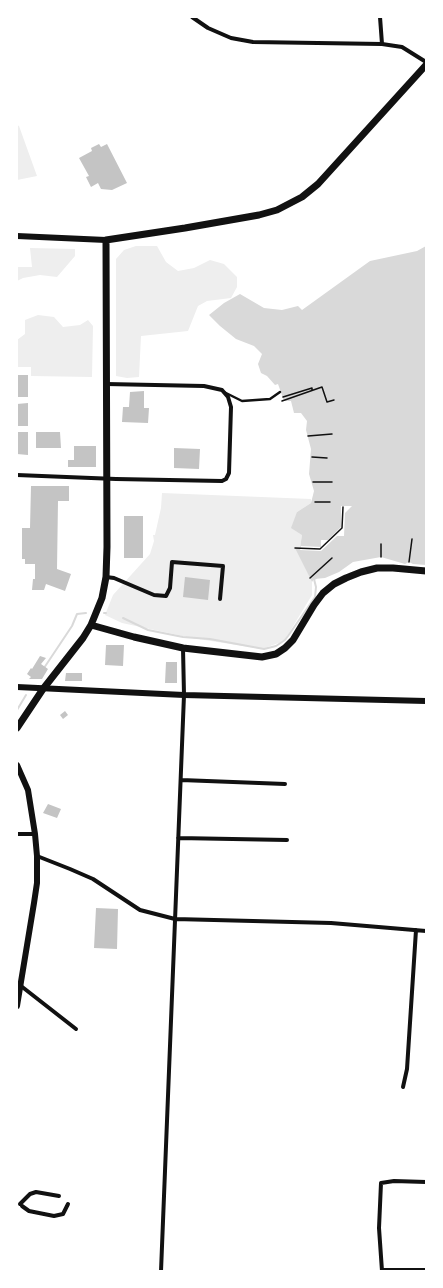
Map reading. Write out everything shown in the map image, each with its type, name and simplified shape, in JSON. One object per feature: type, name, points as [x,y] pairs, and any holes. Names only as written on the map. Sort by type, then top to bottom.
[{"type":"main road","points":[[17,728],[40,689],[83,638],[91,625],[102,598],[106,577],[108,547],[106,240],[181,229],[259,215],[277,210],[302,197],[318,184],[426,65]]},
{"type":"main road","points":[[91,625],[183,648],[262,657],[276,654],[285,648],[293,640],[323,593],[340,581],[361,572],[377,568],[426,571]]},
{"type":"street","points":[[192,17],[208,28],[231,38],[253,42],[382,44],[402,47],[426,62]]},
{"type":"street","points":[[380,17],[382,44]]},
{"type":"street","points":[[17,236],[106,240]]},
{"type":"street","points":[[17,475],[219,481],[226,479],[229,472],[231,407],[228,398],[222,390],[204,386],[106,384]]},
{"type":"street","points":[[106,577],[114,578],[154,595],[166,596],[170,588],[172,562],[223,566],[220,598]]},
{"type":"street","points":[[161,1271],[181,780],[184,695],[183,648]]},
{"type":"street","points":[[17,687],[184,695],[426,701]]},
{"type":"street","points":[[17,765],[28,790],[37,856],[34,903],[17,1006]]},
{"type":"street","points":[[181,780],[285,784]]},
{"type":"street","points":[[17,834],[35,834]]},
{"type":"street","points":[[178,838],[287,840]]},
{"type":"street","points":[[37,856],[93,879],[140,910],[175,919],[331,924],[426,931]]},
{"type":"street","points":[[403,1087],[407,1069],[416,930]]},
{"type":"street","points":[[21,986],[76,1029]]},
{"type":"street","points":[[426,1182],[394,1181],[382,1183],[379,1228],[382,1270],[426,1270]]},
{"type":"street","points":[[60,1196],[36,1192],[30,1194],[21,1205],[29,1211],[54,1216],[63,1214],[68,1204]]},
{"type":"lane","points":[[222,390],[242,401],[270,399],[280,392]]},
{"type":"path","points":[[283,397],[312,388],[312,390]]},
{"type":"path","points":[[282,401],[322,388],[327,402],[334,400]]},
{"type":"path","points":[[308,436],[332,434]]},
{"type":"path","points":[[312,457],[327,458]]},
{"type":"path","points":[[313,482],[332,482]]},
{"type":"path","points":[[315,502],[330,502]]},
{"type":"path","points":[[295,548],[320,549],[342,528],[343,507]]},
{"type":"path","points":[[409,562],[412,539]]},
{"type":"path","points":[[381,544],[381,557]]},
{"type":"path","points":[[310,578],[332,558]]},
{"type":"shaded area","points":[[17,125],[19,126],[37,176],[17,180]]},
{"type":"shaded area","points":[[136,246],[157,246],[166,262],[178,271],[194,268],[210,260],[224,264],[237,277],[237,287],[231,298],[207,301],[198,306],[188,331],[141,336],[139,377],[127,378],[116,376],[116,259],[124,250]]},
{"type":"shaded area","points":[[426,246],[426,565],[413,564],[409,562],[405,564],[381,557],[353,562],[339,572],[325,578],[314,579],[312,582],[295,548],[300,548],[302,535],[291,528],[297,512],[311,503],[314,491],[309,474],[311,449],[306,430],[307,421],[301,413],[294,413],[291,401],[284,401],[278,384],[275,385],[267,376],[261,373],[258,364],[262,354],[254,346],[236,339],[209,315],[224,303],[240,294],[264,308],[282,310],[298,306],[302,310],[370,261],[417,251]]},
{"type":"shaded area","points":[[30,248],[75,249],[75,256],[57,277],[40,275],[23,278],[17,281],[17,267],[32,267]]},
{"type":"shaded area","points":[[38,315],[54,317],[63,327],[80,325],[88,320],[93,326],[92,377],[31,376],[31,367],[17,367],[17,340],[25,334],[25,320]]},
{"type":"shaded area","points":[[162,493],[311,499],[311,503],[297,512],[302,535],[300,548],[296,548],[312,582],[312,595],[284,641],[262,649],[192,638],[122,623],[105,615],[113,595],[150,554],[154,541],[153,535],[155,535],[161,508]]},
{"type":"pier","points":[[341,506],[352,506],[345,513],[344,536],[337,536],[321,551],[300,550],[301,546],[321,547],[321,540],[328,540],[341,527]]},
{"type":"building","points":[[99,144],[101,147],[107,144],[127,183],[112,190],[101,189],[98,183],[91,187],[86,177],[89,176],[79,158],[92,151],[91,148]]},
{"type":"building","points":[[17,375],[28,375],[28,397],[17,397]]},
{"type":"building","points":[[144,391],[144,408],[149,408],[148,423],[122,422],[123,407],[129,407],[130,392]]},
{"type":"building","points":[[28,403],[28,426],[17,426],[17,404]]},
{"type":"building","points":[[17,432],[28,432],[28,455],[17,454]]},
{"type":"building","points":[[36,432],[60,432],[61,448],[36,448]]},
{"type":"building","points":[[74,446],[96,446],[96,467],[68,467],[68,460],[74,460]]},
{"type":"building","points":[[174,448],[200,449],[199,469],[174,468]]},
{"type":"building","points":[[31,486],[69,486],[69,501],[58,501],[57,569],[71,574],[65,591],[46,584],[44,590],[32,590],[33,579],[35,579],[35,564],[25,564],[25,559],[22,559],[22,528],[30,528]]},
{"type":"building","points":[[124,516],[143,516],[143,558],[124,558]]},
{"type":"building","points":[[185,577],[210,580],[208,600],[183,597]]},
{"type":"building","points":[[106,645],[124,645],[123,666],[105,665]]},
{"type":"building","points":[[40,656],[46,658],[41,664],[48,669],[42,679],[29,679],[31,677],[27,674]]},
{"type":"building","points":[[166,662],[177,662],[177,683],[165,683]]},
{"type":"building","points":[[66,673],[82,673],[82,681],[65,681]]},
{"type":"building","points":[[65,711],[68,715],[63,719],[60,715]]},
{"type":"building","points":[[48,804],[61,809],[57,818],[43,813]]},
{"type":"building","points":[[96,908],[118,909],[117,949],[94,948]]},
{"type":"waterway","points":[[123,618],[148,630],[183,637],[210,639],[264,649],[276,646],[288,636],[315,597],[316,587],[314,579],[316,578]]},
{"type":"waterway","points":[[44,668],[72,626],[77,614],[86,613]]},
{"type":"waterway","points":[[17,710],[26,695]]}]
